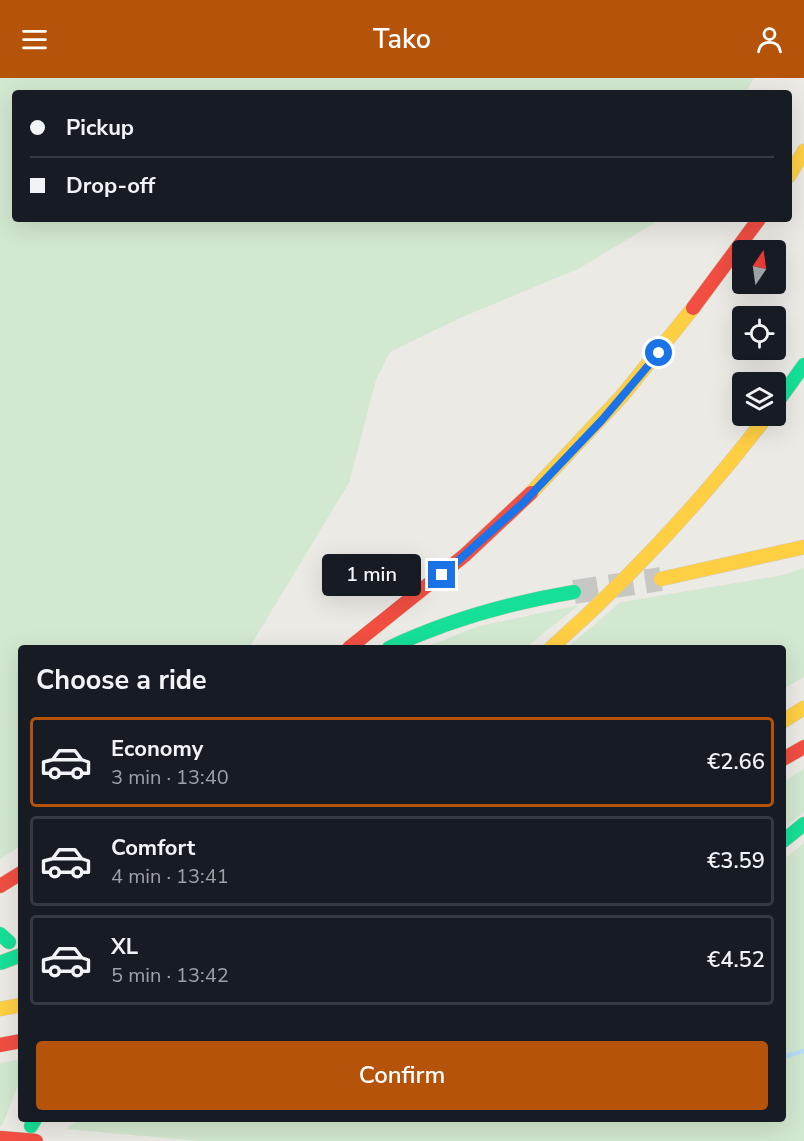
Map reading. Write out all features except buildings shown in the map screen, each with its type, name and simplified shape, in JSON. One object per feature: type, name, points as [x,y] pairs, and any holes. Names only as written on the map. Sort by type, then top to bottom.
[{"type":"highway","points":[[792,171],[804,151]]},
{"type":"highway","points":[[353,645],[414,601],[531,495],[602,420],[673,337],[757,222]]},
{"type":"highway","points":[[786,390],[804,365]]},
{"type":"highway","points":[[554,645],[632,571],[699,501],[759,426]]},
{"type":"highway","points":[[661,579],[804,548]]},
{"type":"highway","points":[[396,645],[476,611],[574,592]]},
{"type":"highway","points":[[786,719],[804,708]]},
{"type":"highway","points":[[786,757],[804,747]]},
{"type":"highway","points":[[786,839],[804,824]]},
{"type":"highway","points":[[0,886],[18,875]]},
{"type":"highway","points":[[0,963],[18,957]]},
{"type":"highway","points":[[1,1009],[18,1006]]},
{"type":"highway","points":[[0,1138],[36,1141]]},
{"type":"green space","points":[[0,78],[754,78],[747,90],[12,90],[12,222],[656,222],[578,269],[460,318],[390,352],[376,380],[349,483],[251,645],[18,645],[18,848],[0,859]]},
{"type":"green space","points":[[804,568],[804,677],[786,687],[786,645],[571,645],[621,602],[783,575]]},
{"type":"green space","points":[[579,605],[529,645],[431,645],[479,626]]},
{"type":"green space","points":[[804,769],[804,812],[786,827],[786,780]]},
{"type":"green space","points":[[804,843],[804,1141],[197,1141],[66,1129],[75,1122],[786,1122],[786,858]]},
{"type":"green space","points":[[18,1060],[18,1086],[2,1126],[0,1126],[0,1063]]},
{"type":"waterway","points":[[786,1056],[804,1051]]},
{"type":"tunnel","points":[[574,592],[661,579]]},
{"type":"traffic: fast","points":[[786,390],[804,365]]},
{"type":"traffic: fast","points":[[396,645],[479,614],[526,601],[574,592]]},
{"type":"traffic: fast","points":[[786,839],[804,824]]},
{"type":"traffic: fast","points":[[0,934],[9,942]]},
{"type":"traffic: fast","points":[[0,963],[18,956]]},
{"type":"traffic: fast","points":[[31,1126],[33,1122]]},
{"type":"traffic: slow","points":[[792,171],[804,151]]},
{"type":"traffic: slow","points":[[531,493],[622,396],[693,308]]},
{"type":"traffic: slow","points":[[554,645],[665,537],[759,426]]},
{"type":"traffic: slow","points":[[661,579],[804,547]]},
{"type":"traffic: slow","points":[[786,719],[804,708]]},
{"type":"traffic: slow","points":[[0,1009],[18,1006]]},
{"type":"traffic: jam","points":[[693,308],[757,222]]},
{"type":"traffic: jam","points":[[353,645],[465,555],[531,493]]},
{"type":"traffic: jam","points":[[786,757],[804,747]]},
{"type":"traffic: jam","points":[[0,886],[18,875]]},
{"type":"traffic: jam","points":[[0,1045],[18,1042]]},
{"type":"traffic: jam","points":[[0,1138],[36,1141]]},
{"type":"route","points":[[442,575],[523,503],[602,420],[659,353]]}]
